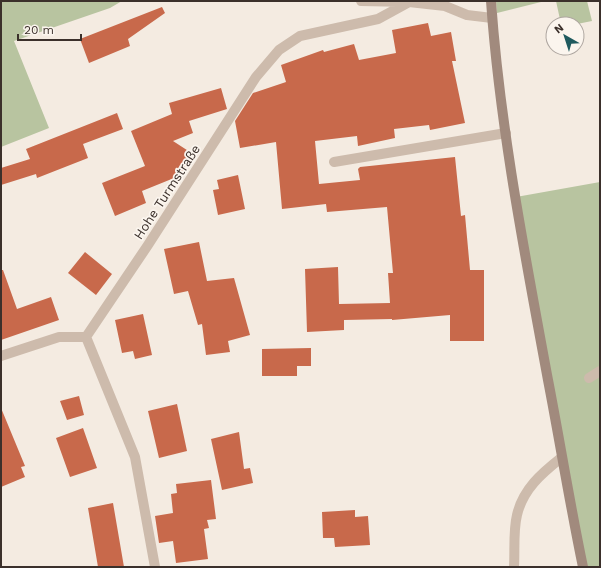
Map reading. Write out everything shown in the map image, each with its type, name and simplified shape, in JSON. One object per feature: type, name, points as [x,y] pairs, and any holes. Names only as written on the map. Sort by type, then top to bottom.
[{"type":"main road","points":[[491,1],[506,132],[519,222],[561,458],[583,567]]},
{"type":"street","points":[[361,1],[446,4],[467,15],[492,18]]},
{"type":"street","name":"Hohe Turmstraße","points":[[86,338],[256,77],[275,54],[300,36],[378,19],[409,2]]},
{"type":"street","points":[[334,162],[506,132]]},
{"type":"street","points":[[1,356],[59,337],[86,338],[135,457],[155,567]]},
{"type":"street","points":[[589,378],[600,371]]},
{"type":"street","points":[[514,567],[517,515],[525,494],[539,475],[561,458]]},
{"type":"green space","points":[[1,1],[122,1],[110,8],[14,41],[49,128],[1,147]]},
{"type":"green space","points":[[496,1],[545,1],[497,13]]},
{"type":"green space","points":[[556,1],[587,1],[592,21],[585,22],[585,16],[559,16]]},
{"type":"green space","points":[[600,182],[600,567],[583,567],[516,197]]},
{"type":"building","points":[[162,7],[165,13],[128,39],[130,46],[89,63],[80,39]]},
{"type":"building","points":[[428,23],[431,36],[451,32],[456,61],[452,61],[465,123],[430,130],[429,125],[394,129],[395,138],[358,146],[357,136],[315,141],[319,184],[360,180],[358,169],[360,167],[455,157],[461,216],[465,215],[470,270],[484,270],[484,341],[450,341],[450,315],[392,320],[344,320],[344,330],[307,332],[305,269],[338,267],[339,304],[390,303],[388,273],[393,273],[387,207],[327,212],[326,204],[282,209],[276,142],[240,148],[235,121],[253,93],[286,82],[281,65],[323,50],[324,52],[354,44],[359,60],[396,53],[392,30]]},
{"type":"building","points":[[221,88],[227,109],[189,121],[193,133],[173,141],[193,154],[179,176],[142,191],[146,203],[115,216],[102,183],[145,166],[131,131],[172,114],[169,103]]},
{"type":"building","points":[[117,113],[123,129],[83,144],[88,158],[37,178],[36,174],[1,185],[1,168],[30,159],[26,149]]},
{"type":"building","points":[[238,175],[245,209],[218,215],[213,190],[219,189],[217,180]]},
{"type":"building","points":[[199,242],[207,281],[234,278],[250,335],[228,341],[230,352],[206,355],[202,324],[198,325],[188,291],[174,294],[164,249]]},
{"type":"building","points":[[85,252],[112,274],[96,295],[68,273]]},
{"type":"building","points":[[1,270],[3,270],[17,309],[51,297],[59,320],[1,340]]},
{"type":"building","points":[[143,314],[152,355],[135,359],[133,351],[122,353],[115,320]]},
{"type":"building","points":[[311,348],[311,366],[297,366],[297,376],[262,376],[262,349]]},
{"type":"building","points":[[79,396],[84,415],[67,420],[60,401]]},
{"type":"building","points":[[177,404],[187,451],[159,458],[148,411]]},
{"type":"building","points":[[1,408],[25,466],[21,467],[25,477],[1,487]]},
{"type":"building","points":[[83,428],[97,468],[70,477],[56,438]]},
{"type":"building","points":[[239,432],[244,469],[250,468],[253,483],[222,490],[211,439]]},
{"type":"building","points":[[211,480],[216,519],[207,520],[209,528],[204,529],[208,559],[176,563],[173,541],[159,543],[155,516],[173,513],[171,494],[177,493],[176,484]]},
{"type":"building","points":[[113,503],[124,567],[98,567],[88,508]]},
{"type":"building","points":[[355,510],[355,517],[368,516],[370,545],[335,547],[334,538],[323,538],[322,512]]}]
